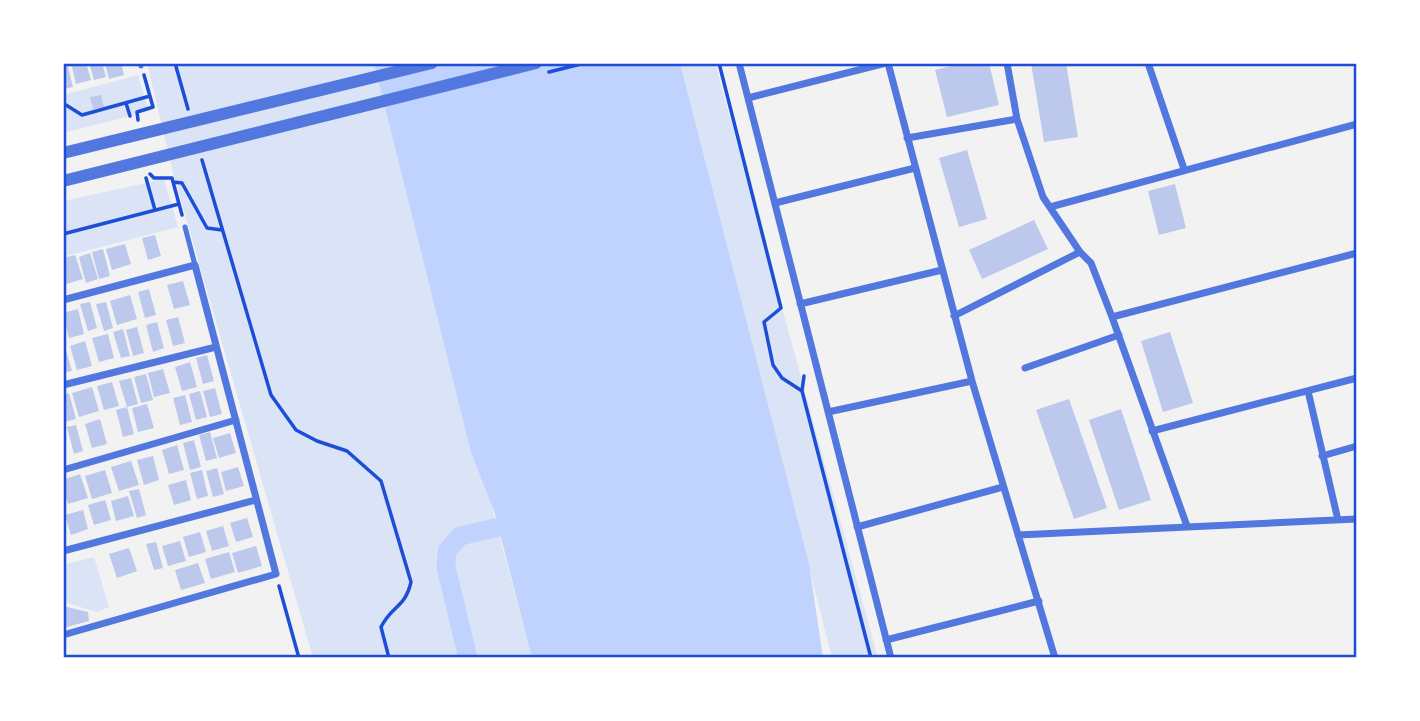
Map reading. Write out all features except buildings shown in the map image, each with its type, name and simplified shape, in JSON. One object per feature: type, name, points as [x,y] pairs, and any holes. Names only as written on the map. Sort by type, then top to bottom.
[{"type":"street","points":[[63,153],[432,63]]},
{"type":"street","points":[[63,181],[536,63]]},
{"type":"street","points":[[738,63],[891,658]]},
{"type":"street","points":[[748,98],[887,63],[972,381],[1055,658]]},
{"type":"street","points":[[1007,63],[1017,119],[1043,197],[1080,252],[1091,263],[1187,526]]},
{"type":"street","points":[[1148,63],[1184,169]]},
{"type":"street","points":[[907,138],[1017,119]]},
{"type":"street","points":[[1050,207],[1357,124]]},
{"type":"street","points":[[775,203],[915,168]]},
{"type":"street","points":[[954,316],[1080,252]]},
{"type":"street","points":[[1112,317],[1357,253]]},
{"type":"street","points":[[63,300],[195,265],[276,574],[63,635]]},
{"type":"street","points":[[800,304],[942,270]]},
{"type":"street","points":[[1025,368],[1119,335]]},
{"type":"street","points":[[63,384],[216,347]]},
{"type":"street","points":[[1152,431],[1357,378]]},
{"type":"street","points":[[828,412],[972,381]]},
{"type":"street","points":[[1308,391],[1338,520]]},
{"type":"street","points":[[63,470],[236,420]]},
{"type":"street","points":[[1322,456],[1357,446]]},
{"type":"street","points":[[857,527],[1003,487]]},
{"type":"street","points":[[63,551],[257,499]]},
{"type":"street","points":[[1018,535],[1357,519]]},
{"type":"street","points":[[886,640],[1039,601]]},
{"type":"lane","points":[[185,228],[195,265]]},
{"type":"path","points":[[175,63],[189,114]]},
{"type":"path","points":[[719,63],[781,308],[764,322],[773,365],[782,378],[802,391],[871,658]]},
{"type":"path","points":[[138,120],[137,112],[153,107],[141,65]]},
{"type":"path","points":[[63,106],[66,105],[82,115],[150,96]]},
{"type":"path","points":[[126,103],[130,116]]},
{"type":"path","points":[[200,153],[271,395],[296,430],[347,452],[381,481],[411,582],[408,598],[386,618],[381,627],[389,658]]},
{"type":"path","points":[[146,178],[155,210]]},
{"type":"path","points":[[155,178],[172,178],[185,228]]},
{"type":"path","points":[[173,182],[181,183],[207,228],[222,230]]},
{"type":"path","points":[[63,234],[179,204]]},
{"type":"path","points":[[276,574],[299,658]]},
{"type":"shaded area","points":[[147,63],[374,63],[532,658],[313,658],[173,173]]},
{"type":"shaded area","points":[[680,63],[715,63],[878,658],[832,658]]},
{"type":"shaded area","points":[[138,75],[149,111],[63,133],[63,95]]},
{"type":"shaded area","points":[[164,179],[178,227],[63,257],[63,201]]},
{"type":"shaded area","points":[[94,557],[109,607],[97,612],[63,602],[63,565]]},
{"type":"water","points":[[374,63],[680,63],[809,564],[823,658],[532,658],[495,514],[471,452]]},
{"type":"waterway","points":[[468,658],[446,567],[447,551],[460,536],[521,522]]}]
